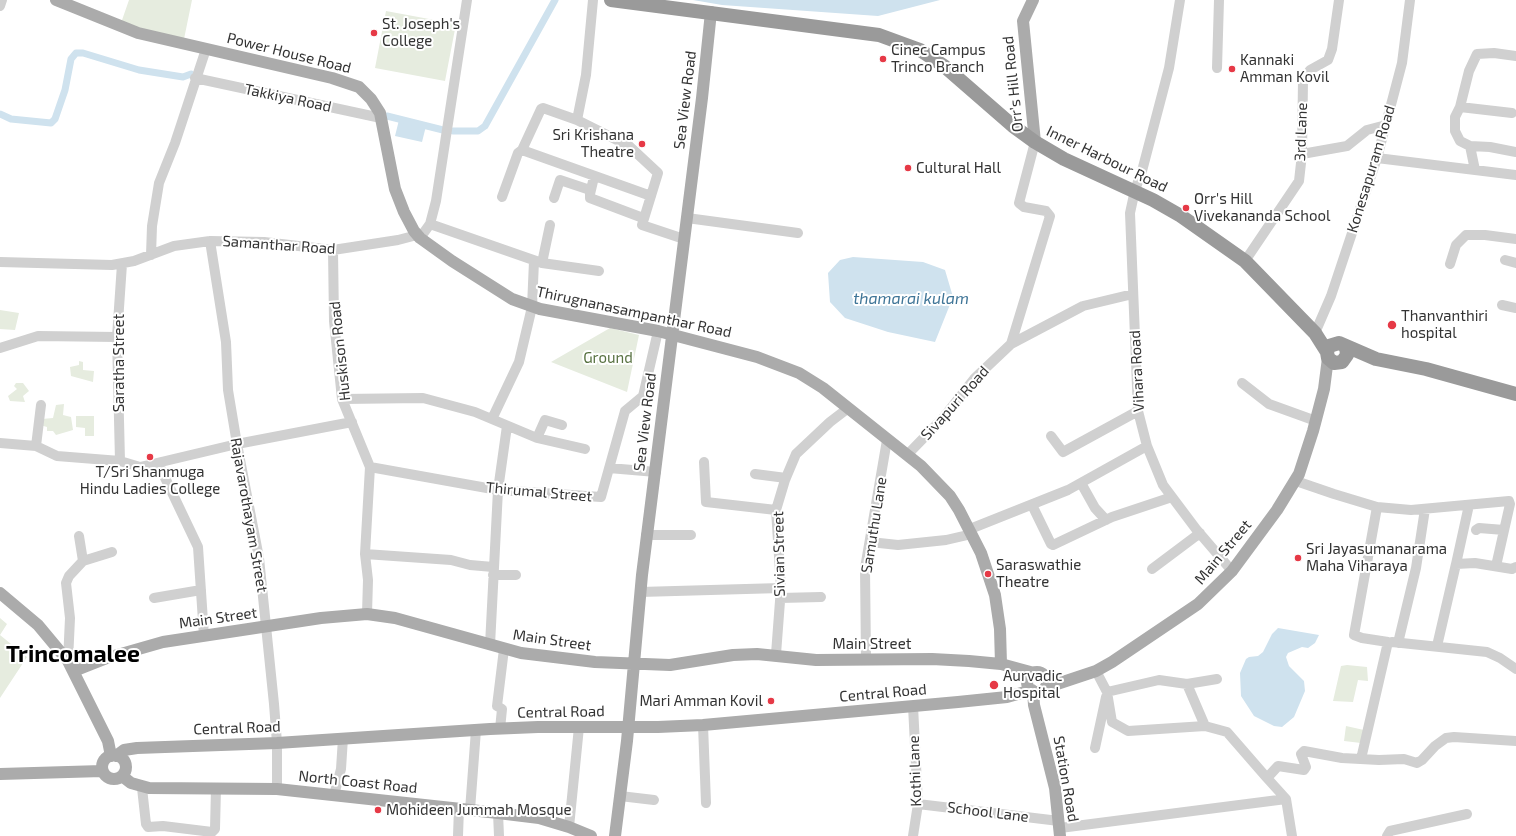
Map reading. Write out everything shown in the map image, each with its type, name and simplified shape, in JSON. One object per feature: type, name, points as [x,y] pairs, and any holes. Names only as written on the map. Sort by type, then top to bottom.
[{"type":"highway","name":"Inner Harbour Road","points":[[610,0],[711,12],[757,21],[879,35],[908,44],[944,66],[1013,126],[1035,142],[1064,159],[1135,190],[1181,216],[1245,261],[1337,354]]},
{"type":"highway","points":[[1337,354],[1376,359],[1426,369],[1516,394]]},
{"type":"main road","name":"Power House Road","points":[[56,0],[122,28],[332,78],[355,85],[371,99],[381,118],[395,189],[407,219],[419,236]]},
{"type":"main road","name":"Orr’s Hill Road","points":[[1032,0],[1023,21],[1035,142]]},
{"type":"main road","name":"Sea View Road","points":[[615,836],[628,727],[646,535],[656,472],[711,12]]},
{"type":"main road","name":"Thirugnanasampanthar Road","points":[[419,236],[495,289],[532,307],[672,334],[756,356],[788,368],[823,388],[847,409],[908,454],[950,496],[982,552],[995,594],[1000,629],[1001,664]]},
{"type":"main road","name":"Main Street","points":[[71,666],[107,658],[148,646],[204,636],[321,618],[367,614],[395,618],[444,630],[504,649],[542,656],[634,664],[670,665],[733,655],[776,654],[816,660],[932,660],[1001,664],[1035,684],[1077,678],[1096,671],[1186,613],[1212,593],[1232,571],[1258,537],[1296,481],[1306,457],[1324,389],[1337,354]]},
{"type":"main road","points":[[0,593],[38,625],[71,666],[108,740],[114,756]]},
{"type":"main road","name":"Central Road","points":[[114,756],[124,750],[137,748],[277,743],[476,730],[703,725],[1007,697],[1035,684]]},
{"type":"main road","name":"Station Road","points":[[1035,684],[1040,728],[1055,788],[1059,828]]},
{"type":"main road","points":[[0,774],[102,771],[111,779],[122,776],[125,773],[126,764],[120,757],[114,756],[105,760],[102,771]]},
{"type":"main road","name":"North Coast Road","points":[[122,776],[131,783],[142,788],[277,789],[539,818],[569,827],[591,836]]},
{"type":"street","points":[[0,6],[2,0]]},
{"type":"street","points":[[419,236],[430,224],[443,162],[467,0]]},
{"type":"street","points":[[577,120],[586,75],[593,0]]},
{"type":"street","name":"Vihara Road","points":[[1180,0],[1169,68],[1130,213],[1138,411],[1147,446],[1163,485],[1232,571]]},
{"type":"street","points":[[1217,68],[1219,0]]},
{"type":"street","name":"3rd Lane","points":[[1245,261],[1299,181],[1302,154],[1303,80],[1310,70],[1328,60],[1332,49],[1339,0]]},
{"type":"street","name":"Konesapuram Road","points":[[1315,333],[1331,296],[1377,158],[1402,63],[1410,0]]},
{"type":"street","points":[[151,255],[152,226],[159,183],[175,144],[195,78],[206,49]]},
{"type":"street","points":[[1516,56],[1494,53],[1477,54],[1469,71],[1460,107],[1455,117],[1455,131],[1460,141],[1470,146],[1490,147],[1516,152]]},
{"type":"street","name":"Takkiya Road","points":[[195,78],[381,118]]},
{"type":"street","points":[[1460,107],[1512,114]]},
{"type":"street","points":[[502,198],[518,152],[522,150],[541,109],[577,120],[629,146],[658,173],[642,225],[684,239]]},
{"type":"street","points":[[1302,154],[1347,146],[1367,130],[1386,126]]},
{"type":"street","points":[[1011,344],[1050,216],[1046,211],[1024,207],[1019,203],[1035,142]]},
{"type":"street","points":[[1470,146],[1475,170]]},
{"type":"street","points":[[522,150],[594,177],[651,196]]},
{"type":"street","points":[[1377,158],[1516,175]]},
{"type":"street","points":[[594,177],[590,190],[590,198],[643,218]]},
{"type":"street","points":[[554,198],[560,180],[590,190]]},
{"type":"street","points":[[687,218],[798,234]]},
{"type":"street","points":[[430,224],[538,262],[599,271]]},
{"type":"street","points":[[492,419],[519,362],[532,307],[538,262],[550,225]]},
{"type":"street","points":[[1450,264],[1456,245],[1466,235],[1485,235],[1516,239]]},
{"type":"street","name":"Samanthar Road","points":[[0,262],[100,265],[122,264],[174,246],[210,241],[264,242],[333,250],[419,236]]},
{"type":"street","name":"Rajavarothayam Street","points":[[210,241],[226,342],[228,390],[259,558],[277,743],[277,789]]},
{"type":"street","name":"Huskison Road","points":[[333,250],[334,321],[342,398],[370,467],[365,554],[368,580],[367,614]]},
{"type":"street","points":[[1506,260],[1516,263]]},
{"type":"street","name":"Saratha Street","points":[[120,462],[117,337],[122,264]]},
{"type":"street","name":"Sivapuri Road","points":[[908,454],[943,418],[974,379],[1011,344],[1083,306],[1133,294]]},
{"type":"street","points":[[1502,305],[1516,308]]},
{"type":"street","name":"Thirumal Street","points":[[370,467],[498,490],[601,497],[625,411],[643,396],[658,331]]},
{"type":"street","points":[[0,348],[38,336],[117,337]]},
{"type":"street","points":[[1242,383],[1269,404],[1316,420]]},
{"type":"street","points":[[342,398],[423,398],[475,412],[537,438],[585,449]]},
{"type":"street","points":[[36,446],[41,405]]},
{"type":"street","name":"Sivian Street","points":[[776,654],[780,593],[776,510],[786,478],[796,454],[830,422],[847,409]]},
{"type":"street","points":[[1051,436],[1061,451],[1064,452],[1138,411]]},
{"type":"street","points":[[537,438],[544,420],[562,425]]},
{"type":"street","points":[[0,443],[36,446],[57,456],[120,462],[140,467],[237,444],[352,422]]},
{"type":"street","points":[[490,645],[498,490],[507,426]]},
{"type":"street","name":"Samuthu Lane","points":[[866,660],[865,568],[888,440]]},
{"type":"street","points":[[870,542],[898,545],[946,540],[971,532],[1068,490],[1147,446]]},
{"type":"street","points":[[704,462],[706,502],[776,510]]},
{"type":"street","points":[[158,463],[198,547],[204,636]]},
{"type":"street","points":[[609,468],[656,472]]},
{"type":"street","points":[[755,474],[786,478]]},
{"type":"street","points":[[1296,481],[1377,507],[1411,510],[1509,501],[1510,504],[1496,566]]},
{"type":"street","points":[[1081,483],[1095,508],[1106,520]]},
{"type":"street","points":[[1032,505],[1052,545],[1106,520],[1172,497]]},
{"type":"street","points":[[1437,646],[1469,505]]},
{"type":"street","points":[[1377,507],[1354,635],[1362,638],[1393,643],[1437,646],[1487,652],[1516,669]]},
{"type":"street","points":[[1361,759],[1393,643],[1416,568],[1425,509]]},
{"type":"street","points":[[1476,530],[1479,528],[1504,530]]},
{"type":"street","points":[[1152,568],[1200,533]]},
{"type":"street","points":[[646,535],[691,535]]},
{"type":"street","points":[[79,536],[83,561]]},
{"type":"street","points":[[71,666],[70,618],[66,583],[75,568],[83,561],[112,552]]},
{"type":"street","points":[[365,554],[451,560],[493,571],[516,575]]},
{"type":"street","points":[[1456,564],[1475,563],[1512,569],[1516,567]]},
{"type":"street","points":[[154,598],[201,590]]},
{"type":"street","points":[[640,592],[780,593],[822,597]]},
{"type":"street","points":[[500,729],[502,709],[497,706],[504,649]]},
{"type":"street","points":[[1096,671],[1107,692],[1112,722],[1128,731],[1205,726],[1227,732],[1286,799],[1292,836]]},
{"type":"street","points":[[1107,692],[1159,680],[1187,684],[1217,679]]},
{"type":"street","points":[[1187,684],[1205,726]]},
{"type":"street","points":[[1095,748],[1107,692]]},
{"type":"street","name":"Kothi Lane","points":[[913,706],[918,804],[913,836]]},
{"type":"street","points":[[703,725],[706,803]]},
{"type":"street","points":[[569,827],[579,727]]},
{"type":"street","points":[[458,836],[464,809],[476,730]]},
{"type":"street","points":[[1267,778],[1278,766],[1304,770],[1306,767],[1301,754],[1304,751],[1328,756],[1361,759],[1404,759],[1417,763],[1446,738],[1454,737],[1516,741]]},
{"type":"street","points":[[334,795],[341,769],[343,738]]},
{"type":"street","points":[[142,788],[146,824],[148,827],[163,826],[212,832],[214,829],[216,788]]},
{"type":"street","points":[[620,796],[654,800]]},
{"type":"street","name":"School Lane","points":[[918,804],[1059,828],[1286,799]]},
{"type":"street","points":[[498,813],[498,836]]},
{"type":"street","points":[[1387,836],[1390,831],[1410,832],[1467,814]]},
{"type":"green space","points":[[129,0],[192,0],[184,39],[121,23]]},
{"type":"green space","points":[[386,11],[456,24],[445,81],[375,68]]},
{"type":"green space","points":[[0,310],[19,313],[15,330],[0,329]]},
{"type":"green space","name":"Ground","points":[[610,328],[639,335],[627,392],[551,362]]},
{"type":"green space","points":[[79,361],[83,362],[83,370],[94,371],[93,382],[71,376],[70,367],[79,365]]},
{"type":"green space","points":[[16,383],[23,383],[29,391],[23,396],[25,402],[10,401],[8,396],[17,389],[14,386]]},
{"type":"green space","points":[[64,404],[63,415],[71,417],[73,430],[56,435],[53,431],[47,431],[47,427],[40,425],[42,419],[53,418],[56,405]]},
{"type":"green space","points":[[76,416],[94,416],[94,436],[85,436],[85,428],[76,427]]},
{"type":"green space","points":[[0,618],[7,624],[0,635]]},
{"type":"green space","points":[[0,635],[27,657],[0,698]]},
{"type":"green space","points":[[1347,665],[1367,667],[1368,681],[1358,680],[1353,702],[1333,701],[1341,666]]},
{"type":"green space","points":[[1346,726],[1364,730],[1361,743],[1344,741]]},
{"type":"water","points":[[693,0],[940,0],[878,16],[722,5]]},
{"type":"water","points":[[399,120],[426,126],[422,142],[395,136]]},
{"type":"water","name":"thamarai kulam","points":[[853,257],[923,262],[945,270],[953,297],[935,342],[888,332],[845,318],[830,302],[828,273],[840,260]]},
{"type":"water","points":[[1278,628],[1319,635],[1315,643],[1308,648],[1302,647],[1288,653],[1286,657],[1289,666],[1304,681],[1305,691],[1294,717],[1282,727],[1274,726],[1254,716],[1241,696],[1240,673],[1246,659],[1249,657],[1258,656],[1263,652],[1272,634]]},
{"type":"waterway","points":[[453,131],[478,131],[485,126],[555,0]]},
{"type":"waterway","points":[[0,114],[11,119],[51,123],[55,119],[65,90],[71,59],[76,53],[83,53],[139,70],[183,77],[191,74]]},
{"type":"waterway","points":[[387,116],[443,130]]},
{"type":"place","name":"St. Joseph's College","points":[[374,33]]},
{"type":"place","name":"Cinec Campus Trinco Branch","points":[[883,59]]},
{"type":"place","name":"Kannaki Amman Kovil","points":[[1232,69]]},
{"type":"place","name":"Sri Krishana Theatre","points":[[642,144]]},
{"type":"place","name":"Cultural Hall","points":[[908,168]]},
{"type":"place","name":"Orr's Hill Vivekananda School","points":[[1186,208]]},
{"type":"place","name":"Thanvanthiri hospital","points":[[1392,325]]},
{"type":"place","name":"T/Sri Shanmuga Hindu Ladies College","points":[[150,457]]},
{"type":"place","name":"Sri Jayasumanarama Maha Viharaya","points":[[1298,558]]},
{"type":"place","name":"Saraswathie Theatre","points":[[988,574]]},
{"type":"place","name":"Aurvadic Hospital","points":[[994,685]]},
{"type":"place","name":"Mari Amman Kovil","points":[[771,701]]},
{"type":"place","name":"Mohideen Jummah Mosque","points":[[378,810]]},
{"type":"district","name":"Trincomalee","points":[[73,654]]}]
